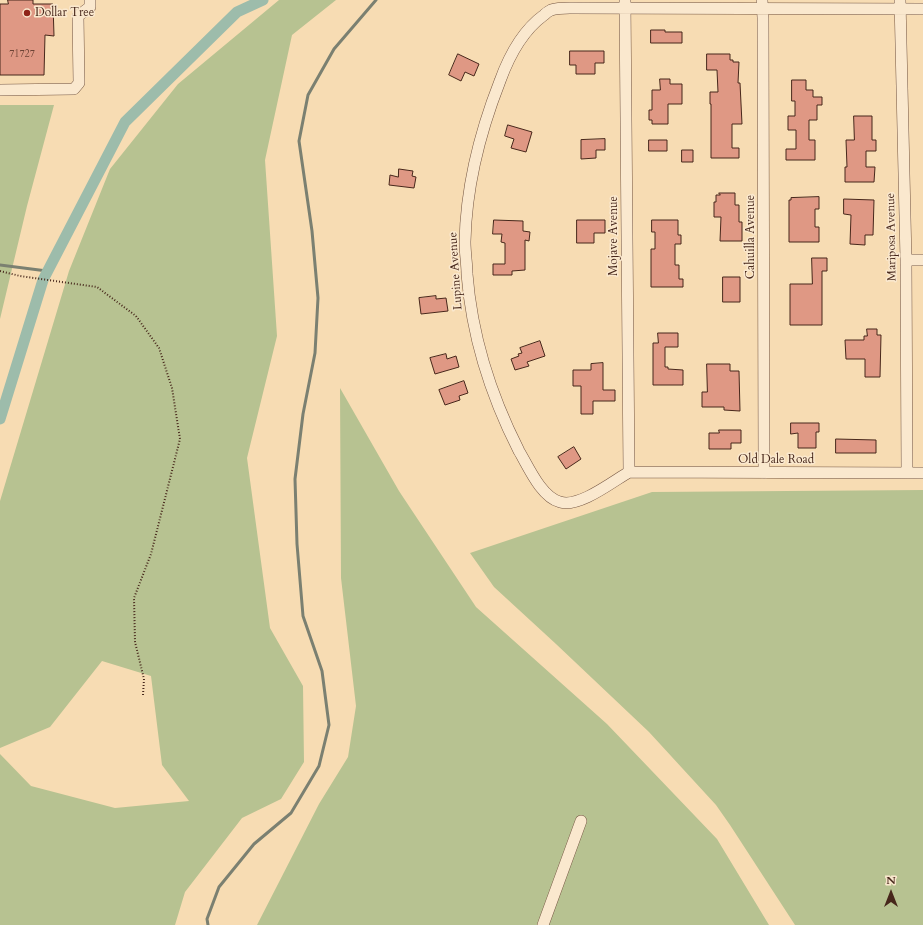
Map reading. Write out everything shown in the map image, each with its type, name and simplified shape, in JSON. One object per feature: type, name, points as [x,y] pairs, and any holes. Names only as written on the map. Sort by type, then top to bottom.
[{"type":"street","points":[[0,90],[74,89],[79,83],[78,16],[90,7],[90,0]]},
{"type":"street","name":"Lupine Avenue","points":[[629,472],[590,496],[572,502],[560,502],[552,498],[539,485],[531,473],[507,428],[486,375],[475,331],[469,295],[465,243],[468,202],[475,159],[484,124],[507,62],[522,37],[536,20],[551,10],[625,4],[900,5],[923,9]]},
{"type":"street","name":"Mojave Avenue","points":[[625,4],[629,472]]},
{"type":"street","name":"Cahuilla Avenue","points":[[762,4],[764,473]]},
{"type":"street","name":"Mariposa Avenue","points":[[900,5],[906,260],[907,473]]},
{"type":"street","points":[[906,260],[923,260]]},
{"type":"street","name":"Old Dale Road","points":[[629,472],[923,473]]},
{"type":"street","points":[[543,925],[581,821]]},
{"type":"path","points":[[0,271],[20,276],[97,287],[136,316],[159,348],[172,388],[180,439],[151,554],[134,598],[135,642],[144,679],[143,695]]},
{"type":"green space","points":[[279,0],[336,0],[292,35],[265,160],[277,336],[247,458],[270,628],[303,686],[304,762],[281,799],[242,818],[185,892],[175,925],[0,925],[0,754],[31,786],[115,808],[189,801],[162,765],[151,676],[102,661],[50,727],[0,748],[0,501],[69,271],[110,169],[178,84]]},
{"type":"green space","points":[[0,105],[54,105],[27,206],[0,319]]},
{"type":"green space","points":[[340,388],[399,491],[476,607],[607,724],[717,839],[769,925],[257,925],[319,804],[348,757],[356,706],[341,578]]},
{"type":"green space","points":[[923,490],[923,925],[795,925],[716,805],[649,732],[494,587],[470,553],[652,492]]},
{"type":"building","points":[[8,0],[33,0],[33,4],[53,4],[54,36],[45,35],[44,75],[0,75],[0,4],[8,4]]},
{"type":"building","points":[[651,30],[682,32],[682,43],[651,43]]},
{"type":"building","points":[[570,51],[604,51],[604,63],[595,63],[595,74],[576,74],[576,65],[570,65]]},
{"type":"building","points":[[458,54],[479,64],[474,76],[465,72],[461,81],[449,75]]},
{"type":"building","points":[[707,54],[730,54],[730,60],[733,60],[733,62],[739,62],[738,83],[740,83],[742,124],[732,124],[732,148],[739,148],[739,158],[711,158],[710,92],[718,92],[717,70],[707,70]]},
{"type":"building","points":[[660,79],[670,79],[670,84],[682,84],[682,104],[668,104],[668,124],[652,124],[652,120],[649,120],[649,110],[652,110],[652,90],[660,90]]},
{"type":"building","points":[[792,80],[806,80],[806,90],[813,90],[813,97],[822,97],[822,105],[817,105],[817,120],[809,120],[809,140],[815,140],[815,160],[786,160],[786,149],[796,149],[796,130],[788,130],[788,116],[795,116],[795,101],[792,101]]},
{"type":"building","points":[[854,116],[872,116],[872,140],[876,140],[876,151],[866,151],[866,167],[875,167],[874,182],[845,182],[845,167],[847,167],[846,140],[854,140]]},
{"type":"building","points":[[508,125],[532,132],[526,152],[511,148],[514,139],[505,136]]},
{"type":"building","points":[[605,139],[605,150],[596,150],[596,158],[581,159],[581,140]]},
{"type":"building","points":[[649,140],[667,140],[667,151],[649,151]]},
{"type":"building","points":[[682,150],[693,150],[693,162],[682,162]]},
{"type":"building","points":[[399,169],[413,171],[412,176],[416,177],[414,188],[389,185],[390,175],[398,177]]},
{"type":"building","points":[[719,193],[735,193],[735,205],[739,205],[739,222],[742,222],[742,241],[720,241],[721,217],[714,217],[714,202],[716,202],[716,195],[720,195]]},
{"type":"building","points":[[819,197],[819,209],[815,209],[815,227],[819,227],[819,242],[789,242],[789,200],[791,200],[791,198]]},
{"type":"building","points":[[844,199],[874,200],[873,235],[865,235],[865,245],[850,244],[851,215],[844,214]]},
{"type":"building","points":[[494,220],[523,221],[523,231],[530,232],[529,241],[525,240],[525,270],[512,271],[512,275],[493,275],[493,264],[505,264],[505,243],[501,242],[502,234],[493,234]]},
{"type":"building","points":[[577,220],[605,220],[605,233],[594,233],[594,243],[577,243]]},
{"type":"building","points":[[652,220],[678,220],[678,235],[681,235],[681,244],[675,244],[675,265],[679,265],[679,279],[683,279],[683,287],[651,287],[651,249],[655,249],[655,232],[652,232]]},
{"type":"building","points":[[812,258],[827,258],[827,271],[822,271],[822,325],[790,325],[790,284],[812,284]]},
{"type":"building","points":[[723,277],[740,277],[740,302],[723,302]]},
{"type":"building","points":[[436,296],[436,299],[446,298],[448,311],[421,314],[419,298]]},
{"type":"building","points":[[867,329],[877,329],[877,335],[881,335],[880,377],[865,377],[865,359],[846,359],[845,340],[864,340],[864,336],[867,336]]},
{"type":"building","points":[[658,333],[678,333],[678,347],[665,347],[665,367],[668,367],[668,369],[683,370],[683,385],[653,385],[653,343],[658,343]]},
{"type":"building","points":[[540,341],[545,356],[527,362],[529,366],[515,370],[511,359],[522,353],[520,348]]},
{"type":"building","points":[[446,354],[447,359],[456,356],[459,367],[435,374],[430,358]]},
{"type":"building","points":[[603,363],[603,390],[615,390],[615,401],[593,401],[593,414],[581,414],[581,386],[573,386],[573,370],[591,370],[591,364]]},
{"type":"building","points":[[707,364],[730,364],[730,371],[739,371],[740,411],[724,410],[724,407],[702,407],[702,392],[707,392]]},
{"type":"building","points":[[464,381],[468,393],[459,396],[460,400],[445,405],[439,390]]},
{"type":"building","points":[[791,423],[819,423],[819,432],[816,432],[816,448],[798,448],[798,433],[791,434]]},
{"type":"building","points":[[719,430],[741,430],[741,443],[731,443],[731,449],[709,449],[709,433],[719,433]]},
{"type":"building","points":[[836,439],[876,440],[876,453],[836,453]]},
{"type":"building","points":[[574,447],[581,459],[566,469],[558,457]]},
{"type":"waterway","points":[[0,419],[43,280],[125,122],[237,12],[263,0]]},
{"type":"waterway","points":[[208,925],[207,919],[219,887],[254,844],[291,813],[319,766],[329,725],[322,671],[303,616],[297,544],[295,479],[303,414],[315,353],[318,298],[312,231],[299,141],[308,95],[334,49],[376,0]]},
{"type":"waterway","points":[[0,265],[47,271]]},
{"type":"place","name":"Dollar Tree","points":[[27,13]]}]
